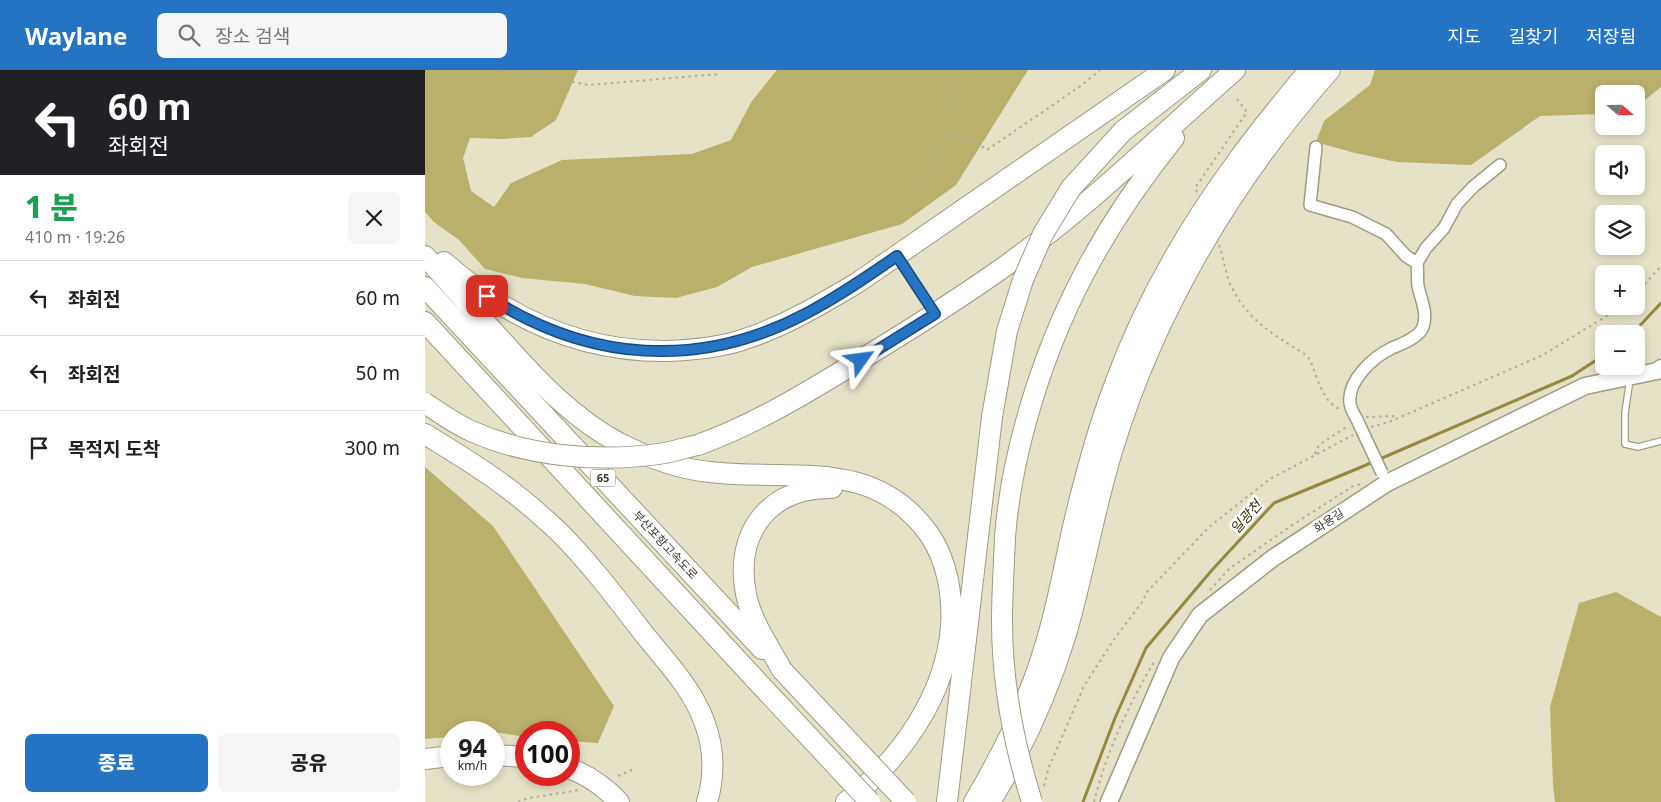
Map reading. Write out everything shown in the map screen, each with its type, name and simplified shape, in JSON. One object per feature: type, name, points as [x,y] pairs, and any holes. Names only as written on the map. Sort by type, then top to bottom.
[{"type":"highway","points":[[425,246],[487,296],[529,321],[554,332],[596,345],[647,351],[709,348],[741,341],[771,330],[807,313],[857,283],[1165,70]]},
{"type":"highway","points":[[947,802],[987,462],[1007,331],[1023,280],[1043,234],[1071,188],[1123,131],[1201,70]]},
{"type":"highway","points":[[425,404],[470,431],[500,442],[536,452],[571,456],[601,457],[665,453],[698,445],[732,432],[781,406],[890,342],[1008,264],[1119,175],[1236,70]]},
{"type":"highway","points":[[1037,798],[1013,726],[1004,667],[1002,622],[1007,514],[1013,477],[1033,395],[1053,338],[1089,262],[1114,220],[1147,172],[1188,122],[1236,70]]},
{"type":"highway","points":[[974,802],[1006,743],[1028,695],[1040,662],[1051,627],[1075,518],[1097,435],[1112,389],[1132,341],[1163,280],[1211,198],[1260,130],[1309,70]]},
{"type":"highway","points":[[990,802],[1024,741],[1049,685],[1066,634],[1097,504],[1113,448],[1125,411],[1159,328],[1206,239],[1241,184],[1270,143],[1329,70]]},
{"type":"highway","points":[[425,256],[551,392],[578,416],[619,443],[681,467],[708,472],[814,476],[853,481],[888,495],[905,507],[921,523],[935,544],[947,574],[952,613],[947,658],[932,697],[912,731],[862,790],[846,802]]},
{"type":"highway","name":"부산포항고속도로","points":[[425,287],[906,802]]},
{"type":"highway","name":"부산포항고속도로","points":[[425,322],[870,802]]},
{"type":"highway","points":[[425,434],[475,464],[511,491],[558,532],[586,561],[662,656],[694,700],[709,735],[713,771],[707,802]]},
{"type":"highway","points":[[782,670],[751,612],[743,578],[744,558],[750,536],[760,518],[777,502],[788,496],[816,488],[849,491],[882,502],[896,511],[921,540],[930,560],[936,583],[941,623],[937,656],[928,685],[891,747],[855,785],[835,802]]},
{"type":"highway","points":[[425,759],[440,757]]},
{"type":"highway","points":[[580,774],[595,782],[619,802]]},
{"type":"main road","name":"화용길","points":[[1109,802],[1171,658],[1200,615],[1273,558],[1384,478],[1585,386],[1657,371],[1661,368]]},
{"type":"street","points":[[1316,147],[1309,205],[1352,217],[1386,234],[1406,256],[1417,263]]},
{"type":"street","points":[[1384,478],[1350,401],[1355,382],[1364,368],[1390,349],[1420,332],[1423,326],[1424,310],[1418,286],[1417,263],[1426,248],[1444,228],[1457,204],[1473,187],[1500,165]]},
{"type":"lane","points":[[897,256],[935,314]]},
{"type":"lane","points":[[1631,377],[1625,413],[1625,444],[1639,447],[1661,441]]},
{"type":"path","points":[[495,70],[531,74],[589,85],[719,74]]},
{"type":"path","points":[[909,195],[921,185],[945,136],[942,124],[949,98],[954,88],[962,80],[963,73],[961,70]]},
{"type":"path","points":[[945,136],[956,139],[967,138],[977,142],[987,150],[1082,85],[1100,70]]},
{"type":"path","points":[[1198,194],[1195,188],[1247,112],[1237,100]]},
{"type":"path","points":[[1219,244],[1231,285],[1254,320],[1306,355],[1310,360],[1326,400],[1333,407],[1359,421],[1396,419],[1543,355],[1608,315]]},
{"type":"path","points":[[1645,284],[1661,266]]},
{"type":"path","points":[[1315,454],[1319,445],[1366,417],[1393,416],[1396,419]]},
{"type":"path","points":[[1037,798],[1084,686],[1115,638],[1143,601],[1146,593],[1209,527],[1270,479],[1353,434]]},
{"type":"path","points":[[618,776],[634,768]]},
{"type":"path","points":[[518,802],[529,798],[587,789]]},
{"type":"shaded area","points":[[425,70],[578,70],[556,120],[531,137],[501,139],[470,138],[463,158],[471,191],[494,207],[511,183],[562,160],[692,154],[731,140],[752,101],[777,70],[1028,70],[956,185],[902,224],[752,267],[717,287],[676,298],[635,296],[585,284],[522,278],[485,269],[459,240],[434,222],[425,212]]},
{"type":"shaded area","points":[[1375,70],[1661,70],[1661,87],[1645,100],[1645,85],[1595,85],[1595,114],[1540,116],[1471,165],[1397,162],[1316,142],[1324,121],[1370,85]]},
{"type":"shaded area","points":[[425,467],[493,526],[614,706],[598,743],[580,742],[580,721],[515,721],[515,735],[505,734],[505,721],[440,721],[440,738],[425,739]]},
{"type":"shaded area","points":[[1616,592],[1661,617],[1661,802],[1555,802],[1550,707],[1579,603]]},
{"type":"waterway","name":"일광천","points":[[1640,325],[1661,303]]},
{"type":"waterway","name":"일광천","points":[[1083,802],[1115,718],[1146,648],[1212,570],[1274,503],[1572,376],[1595,361]]},
{"type":"route","points":[[487,296],[529,321],[554,332],[596,345],[647,351],[709,348],[741,341],[771,330],[807,313],[897,256],[935,314],[861,360]]}]
